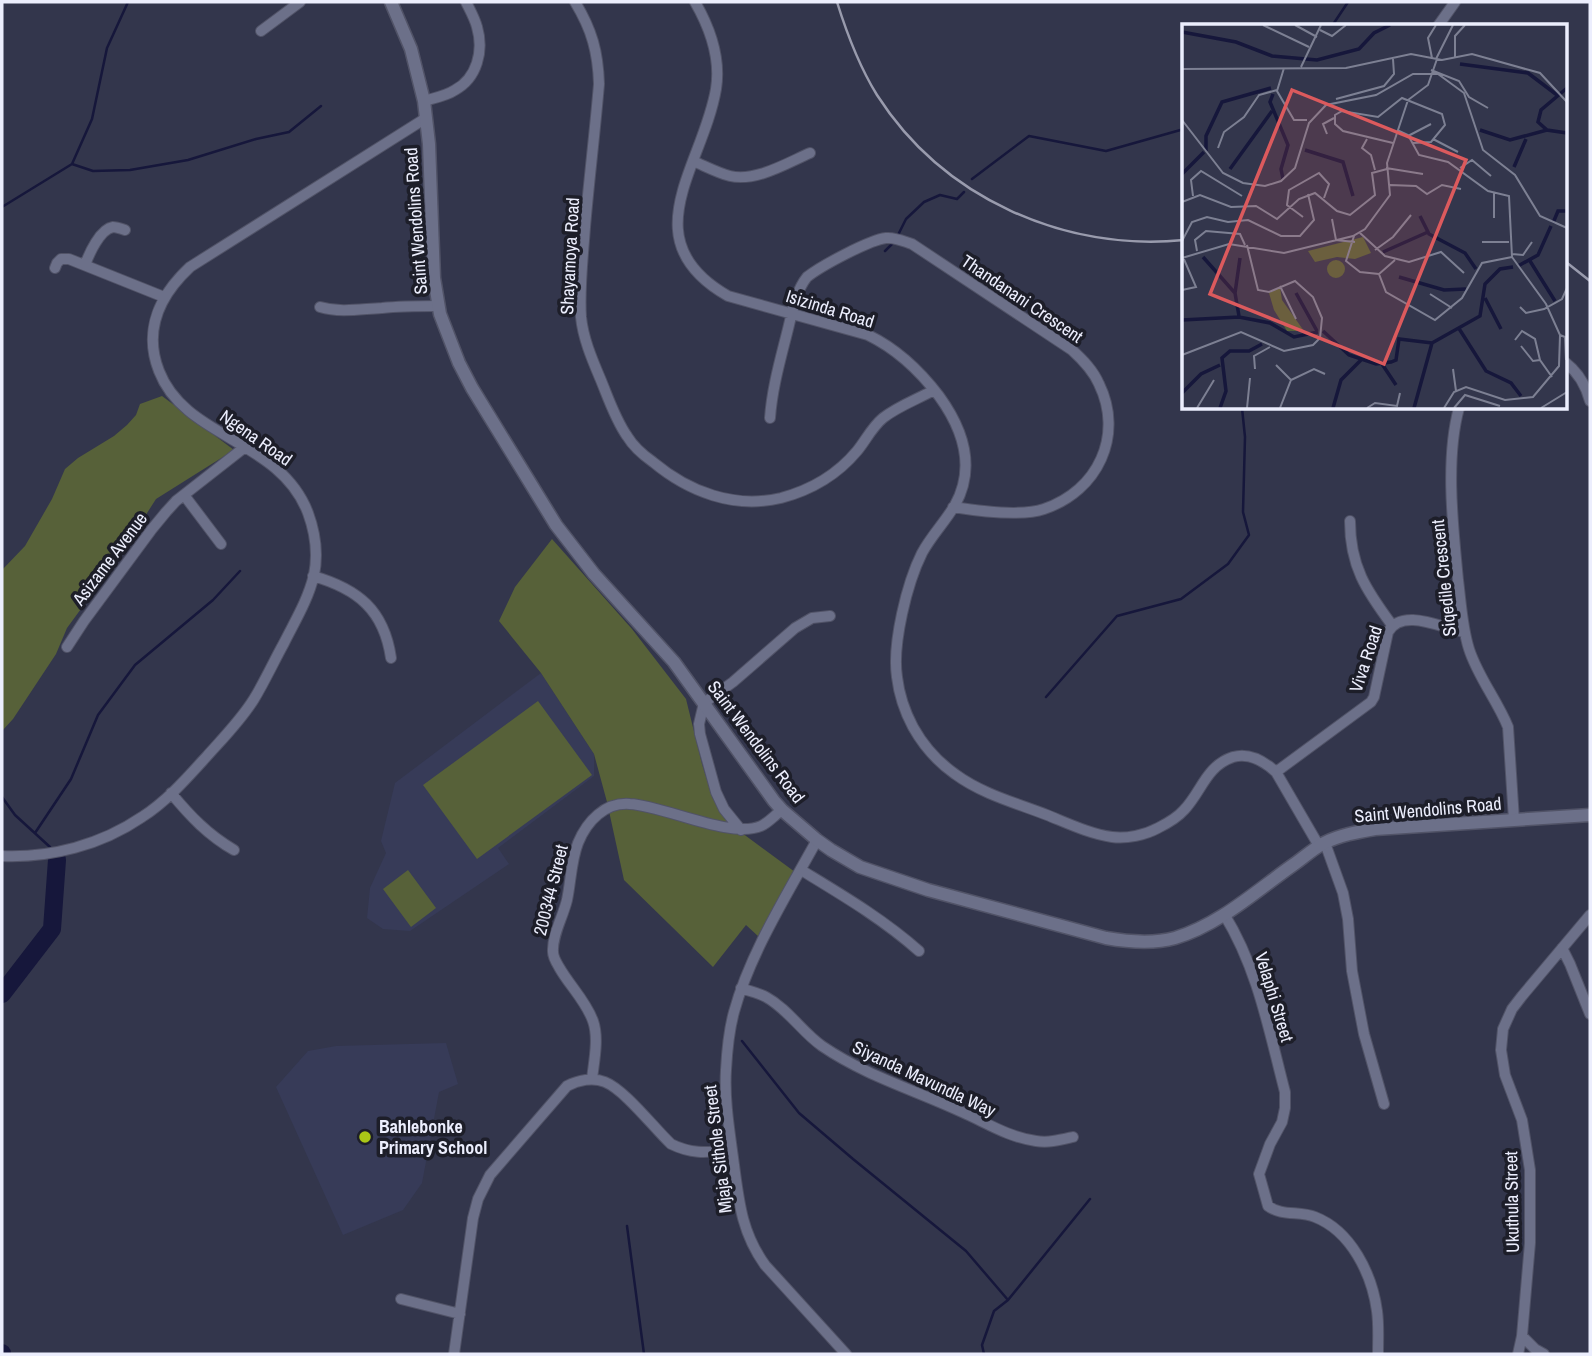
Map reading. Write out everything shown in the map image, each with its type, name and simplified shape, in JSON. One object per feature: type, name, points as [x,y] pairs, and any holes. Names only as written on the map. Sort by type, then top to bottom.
[{"type":"street","points":[[261,30],[300,2]]},
{"type":"street","name":"Saint Wendolins Road","points":[[391,2],[411,49],[424,101],[429,144],[435,278],[439,306],[459,363],[556,525],[594,574],[674,662],[782,810],[831,850],[860,867],[893,879],[1106,938],[1150,942],[1174,938],[1198,929],[1224,914],[1322,845],[1349,834],[1375,829],[1590,815]]},
{"type":"street","points":[[424,101],[456,90],[467,82],[475,70],[479,37],[466,2]]},
{"type":"street","name":"Shayamoya Road","points":[[575,2],[593,37],[599,84],[583,258],[581,321],[589,351],[609,398],[623,430],[636,447],[667,474],[704,493],[723,499],[782,498],[812,487],[837,471],[856,452],[884,416],[934,390]]},
{"type":"street","name":"Isizinda Road","points":[[695,2],[712,40],[717,69],[715,90],[686,176],[678,216],[679,239],[689,262],[712,287],[728,296],[881,341],[917,370],[952,414],[960,431],[965,458],[963,483],[953,508],[923,550],[918,562],[909,588],[897,649],[896,676],[902,703],[913,727],[929,751],[972,786],[1077,827],[1113,837],[1133,836],[1155,830],[1175,819],[1186,808],[1215,766],[1233,757],[1252,757],[1276,772]]},
{"type":"street","points":[[1439,24],[1455,2]]},
{"type":"street","name":"Ngena Road","points":[[2,856],[40,856],[87,844],[132,823],[171,793],[239,721],[254,698],[303,606],[316,559],[314,535],[300,495],[286,477],[267,460],[191,414],[171,393],[158,370],[153,347],[153,327],[158,310],[164,297],[190,267],[426,118]]},
{"type":"street","points":[[693,161],[731,176],[745,177],[758,175],[810,153]]},
{"type":"street","points":[[85,265],[93,247],[108,229],[114,227],[125,230]]},
{"type":"street","name":"Thandanani Crescent","points":[[770,418],[772,396],[800,286],[812,273],[869,243],[884,238],[912,244],[1072,350],[1088,365],[1099,383],[1107,407],[1108,436],[1103,454],[1088,480],[1063,501],[1034,511],[953,508]]},
{"type":"street","points":[[55,268],[59,260],[64,258],[164,297]]},
{"type":"street","points":[[320,306],[334,311],[354,311],[439,306]]},
{"type":"street","points":[[1568,364],[1581,380],[1590,401]]},
{"type":"street","name":"Siqedile Crescent","points":[[1460,410],[1452,452],[1452,524],[1464,632],[1475,666],[1508,727],[1514,820]]},
{"type":"street","name":"Asizame Avenue","points":[[67,647],[152,529],[176,501],[245,447]]},
{"type":"street","points":[[184,495],[221,544]]},
{"type":"street","points":[[1350,521],[1350,545],[1355,563],[1371,596],[1392,625]]},
{"type":"street","points":[[313,576],[366,601],[380,623],[391,658]]},
{"type":"street","points":[[782,810],[762,826],[741,830],[724,809],[716,792],[700,734],[699,724],[704,703],[733,682],[795,628],[812,618],[830,616]]},
{"type":"street","name":"Viva Road","points":[[1276,772],[1371,702],[1388,632],[1397,621],[1412,619],[1464,632]]},
{"type":"street","points":[[1276,772],[1322,845],[1343,893],[1352,971],[1364,1034],[1384,1104]]},
{"type":"street","points":[[171,793],[203,828],[234,850]]},
{"type":"street","name":"200344 Street","points":[[593,1079],[596,1035],[594,1023],[589,1011],[565,978],[552,951],[568,897],[578,842],[589,822],[607,808],[626,804],[741,830]]},
{"type":"street","name":"Mjaja Sithole Street","points":[[817,839],[741,988],[733,1014],[726,1071],[726,1099],[742,1217],[754,1251],[841,1353]]},
{"type":"street","points":[[801,870],[855,902],[919,951]]},
{"type":"street","name":"Velaphi Street","points":[[1224,914],[1242,947],[1258,988],[1285,1092],[1282,1122],[1259,1174],[1268,1206],[1278,1211],[1312,1215],[1347,1240],[1360,1260],[1373,1291],[1377,1312],[1378,1354]]},
{"type":"street","name":"Ukuthula Street","points":[[1518,1354],[1530,1243],[1530,1170],[1522,1120],[1502,1062],[1503,1029],[1512,1009],[1590,915]]},
{"type":"street","points":[[1562,948],[1590,1014]]},
{"type":"street","name":"Siyanda Mavundla Way","points":[[741,988],[764,995],[820,1045],[876,1077],[963,1112],[1009,1135],[1052,1142],[1073,1137]]},
{"type":"street","points":[[454,1354],[473,1218],[482,1190],[490,1175],[562,1090],[572,1084],[593,1079],[605,1082],[615,1088],[671,1144],[680,1149],[698,1153],[732,1150]]},
{"type":"street","points":[[401,1299],[460,1314]]},
{"type":"street","points":[[1521,1336],[1544,1354]]},
{"type":"shaded area","points":[[541,673],[594,754],[594,776],[498,848],[509,864],[410,931],[383,929],[367,918],[370,888],[386,853],[381,841],[395,783]]},
{"type":"shaded area","name":"Bahlebonke Primary School","points":[[446,1043],[458,1084],[439,1092],[422,1183],[403,1210],[343,1235],[276,1087],[308,1051],[336,1046]]},
{"type":"green space","points":[[162,396],[234,450],[156,499],[119,557],[67,628],[56,654],[13,719],[2,731],[2,570],[25,546],[52,499],[65,469],[127,425],[136,415],[140,404]]},
{"type":"green space","points":[[552,539],[632,629],[686,699],[713,799],[742,833],[795,872],[759,937],[746,925],[713,967],[624,880],[594,754],[541,673],[499,621],[515,587]]},
{"type":"green space","points":[[538,701],[592,775],[477,859],[423,785]]},
{"type":"green space","points":[[408,870],[436,908],[411,927],[383,889]]},
{"type":"waterway","points":[[2,207],[72,164],[92,119],[107,48],[128,2]]},
{"type":"waterway","points":[[1333,24],[1348,2]]},
{"type":"waterway","points":[[72,164],[93,171],[130,170],[188,160],[289,132],[321,106]]},
{"type":"waterway","points":[[972,179],[1029,136],[1106,151],[1182,130]]},
{"type":"waterway","points":[[898,235],[906,219],[924,202],[940,195],[957,199],[964,192]]},
{"type":"waterway","points":[[885,251],[895,241]]},
{"type":"waterway","points":[[1046,697],[1117,616],[1181,599],[1228,564],[1249,535],[1243,512],[1245,437],[1242,410]]},
{"type":"waterway","points":[[35,833],[71,779],[98,715],[135,665],[213,600],[240,571]]},
{"type":"waterway","points":[[2,797],[15,815],[50,847]]},
{"type":"waterway","points":[[2,994],[52,929],[57,860]]},
{"type":"waterway","points":[[742,1041],[799,1113],[966,1251],[1008,1300]]},
{"type":"waterway","points":[[984,1354],[982,1345],[994,1311],[1008,1300],[1090,1199]]},
{"type":"waterway","points":[[627,1226],[644,1354]]},
{"type":"railway","points":[[837,2],[854,50],[877,95],[904,131],[936,163],[972,189],[1010,211],[1052,227],[1095,237],[1139,241],[1182,240]]},
{"type":"railway","points":[[1568,264],[1590,281]]},
{"type":"place","name":"Bahlebonke Primary School","points":[[365,1137]]}]
